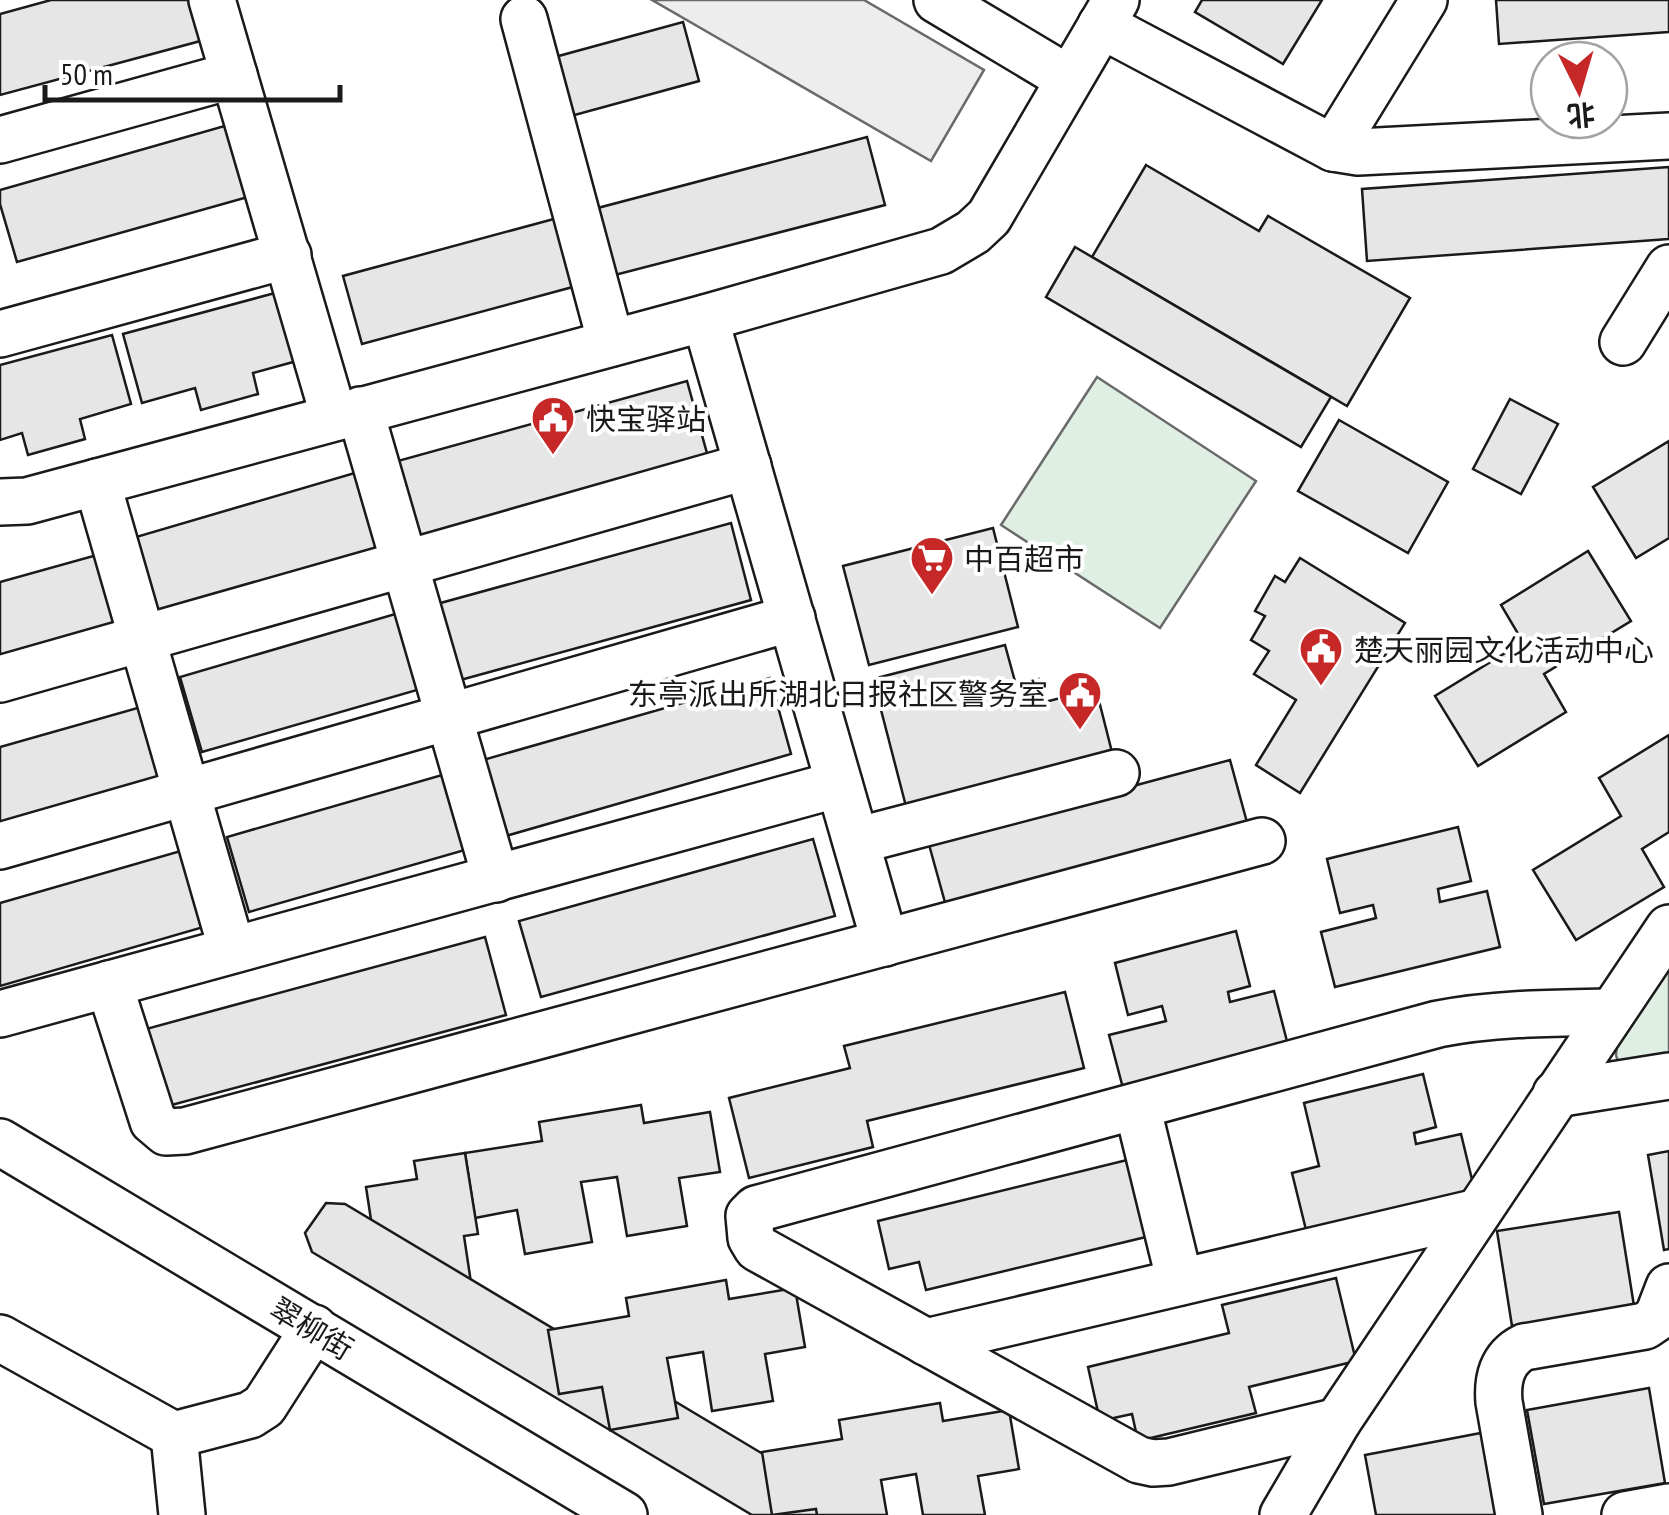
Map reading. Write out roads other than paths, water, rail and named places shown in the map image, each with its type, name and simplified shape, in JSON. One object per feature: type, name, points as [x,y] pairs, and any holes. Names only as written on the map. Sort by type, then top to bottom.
[{"type":"street","points":[[212,0],[288,255],[405,564],[496,879]]},
{"type":"street","points":[[937,0],[1069,78]]},
{"type":"street","points":[[1333,148],[1424,0]]},
{"type":"street","points":[[0,502],[27,501],[941,251],[973,232],[1001,200],[1108,13],[1333,148],[1358,152],[1669,136]]},
{"type":"street","points":[[524,20],[611,343]]},
{"type":"street","points":[[0,140],[234,75]]},
{"type":"street","points":[[0,334],[288,255]]},
{"type":"street","points":[[1623,342],[1669,268]]},
{"type":"street","points":[[705,318],[885,943]]},
{"type":"street","points":[[0,679],[748,466]]},
{"type":"street","points":[[97,482],[232,950]]},
{"type":"street","points":[[0,846],[792,618]]},
{"type":"street","points":[[856,841],[1116,773]]},
{"type":"street","points":[[0,1014],[839,784]]},
{"type":"street","points":[[109,984],[150,1114],[159,1127],[175,1132],[1262,840]]},
{"type":"street","points":[[1283,1515],[1338,1422],[1669,928]]},
{"type":"street","points":[[1338,1422],[1169,1462],[1139,1460],[757,1248],[750,1238],[748,1216],[756,1209],[1466,1018],[1612,1012]]},
{"type":"street","points":[[1556,1094],[1669,1076]]},
{"type":"street","points":[[1138,1106],[1180,1282]]},
{"type":"street","name":"翠柳街","points":[[0,1142],[624,1515]]},
{"type":"street","points":[[926,1342],[1478,1212]]},
{"type":"street","points":[[1519,1515],[1499,1402],[1504,1364],[1524,1347],[1645,1326],[1656,1318],[1669,1287]]},
{"type":"street","points":[[0,1338],[174,1435],[250,1415],[264,1406],[314,1328]]},
{"type":"street","points":[[174,1435],[182,1515]]},
{"type":"street","points":[[1624,1515],[1669,1507]]},
{"type":"place","name":"快宝驿站","points":[[553,456]]},
{"type":"place","name":"中百超市","points":[[932,596]]},
{"type":"place","name":"楚天丽园文化活动中心","points":[[1321,687]]},
{"type":"place","name":"东亭派出所湖北日报社区警务室","points":[[1080,731]]}]
